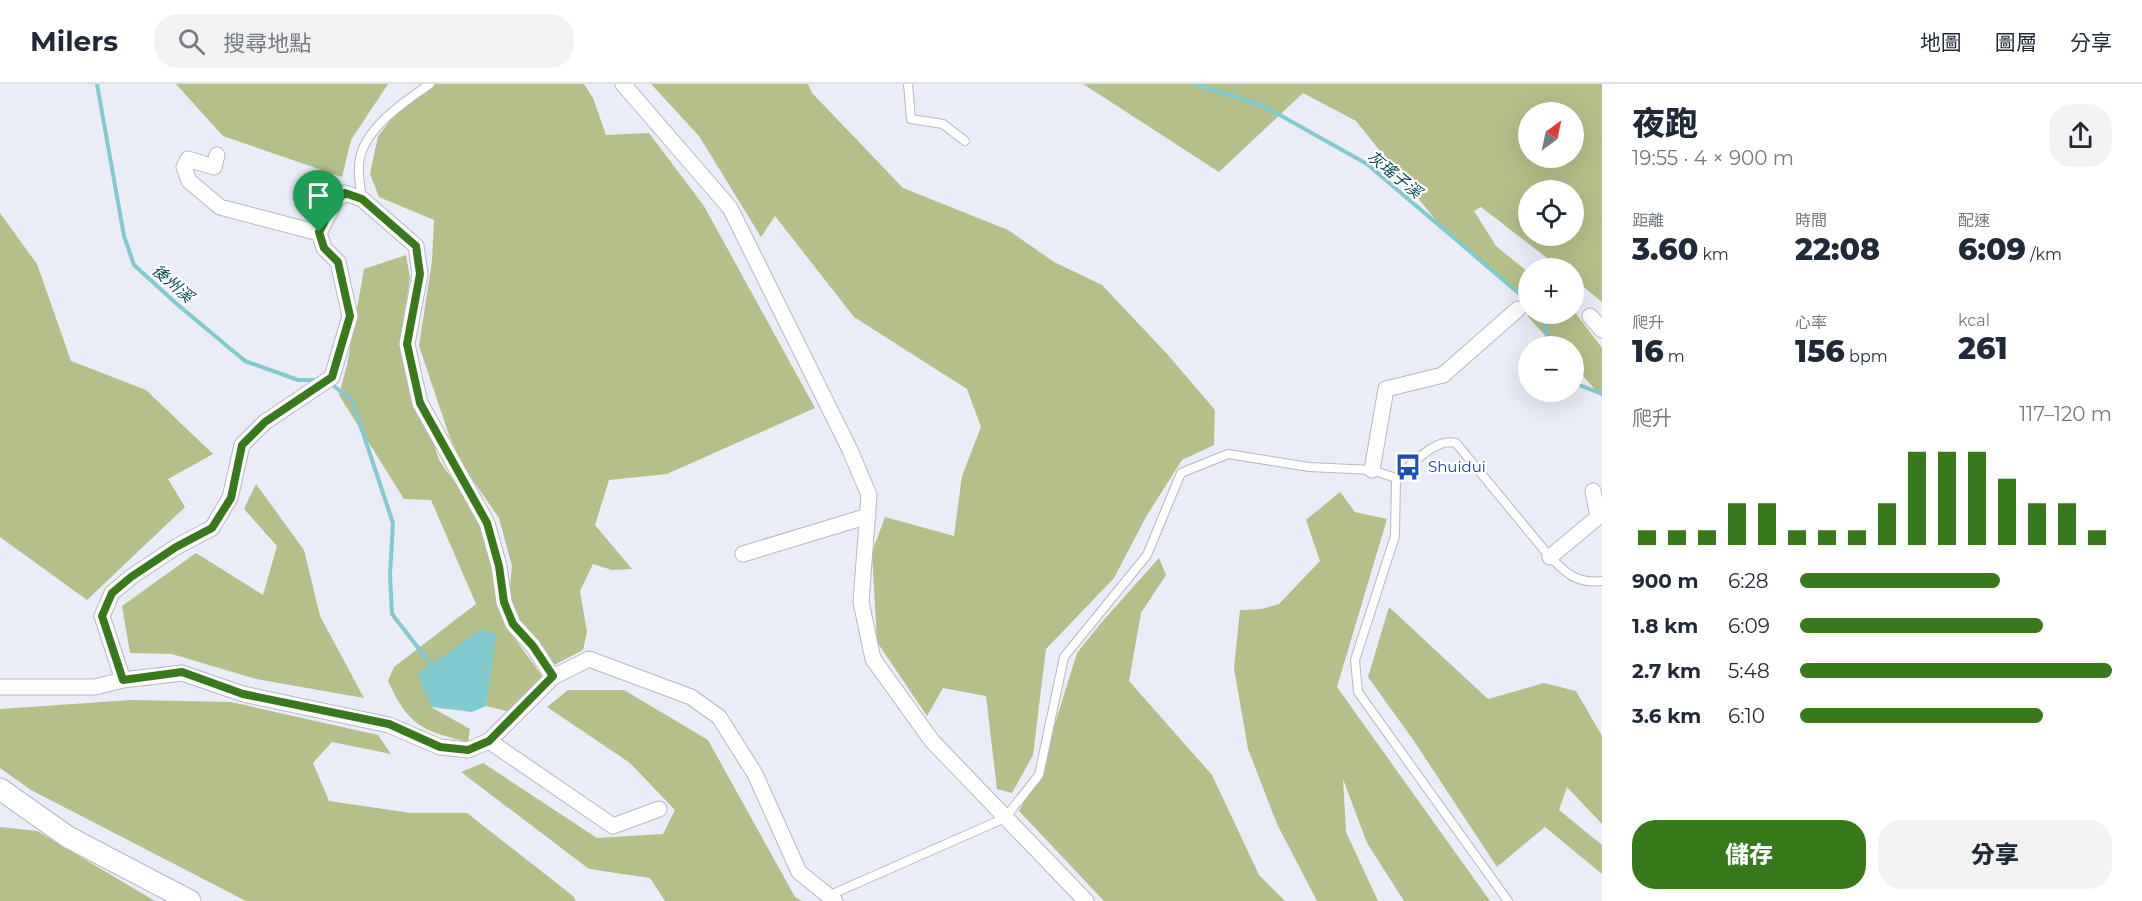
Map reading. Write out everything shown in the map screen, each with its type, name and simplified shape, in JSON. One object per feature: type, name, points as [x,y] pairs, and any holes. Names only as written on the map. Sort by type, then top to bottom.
[{"type":"street","points":[[623,84],[730,208],[850,450],[869,495],[861,602],[873,658],[932,741],[1086,901]]},
{"type":"street","points":[[217,155],[214,167],[188,159],[184,167],[189,181],[220,207],[319,232]]},
{"type":"street","points":[[123,680],[102,616],[112,593],[131,577],[176,547],[212,528],[231,498],[242,445],[265,422],[332,377],[350,316],[338,262],[324,248],[319,232],[336,200],[345,193],[362,199],[416,246],[420,274],[407,344],[420,403],[487,523],[499,566],[504,602],[513,624],[533,646],[553,676]]},
{"type":"street","points":[[1372,470],[1386,389],[1443,375],[1518,309]]},
{"type":"street","points":[[1590,316],[1602,330]]},
{"type":"street","points":[[1550,557],[1598,517],[1593,491]]},
{"type":"street","points":[[743,554],[868,516]]},
{"type":"street","points":[[0,687],[95,687],[123,680],[182,672],[243,694],[389,724],[440,747],[468,750],[489,741],[553,676],[589,659],[692,697],[719,717],[755,774],[799,872],[831,899]]},
{"type":"street","points":[[489,741],[613,826],[659,809]]},
{"type":"street","points":[[0,789],[68,837],[190,901]]},
{"type":"lane","points":[[362,199],[358,164],[366,142],[388,113],[430,84]]},
{"type":"lane","points":[[908,84],[911,118],[943,124],[965,141]]},
{"type":"lane","points":[[1396,478],[1438,444],[1448,440],[1456,443],[1550,557],[1566,573],[1587,583],[1602,581]]},
{"type":"lane","points":[[831,899],[1005,818],[1039,775],[1064,657],[1148,555],[1181,473],[1227,454],[1309,467],[1372,470],[1396,478]]},
{"type":"lane","points":[[1396,478],[1395,536],[1354,660],[1358,692],[1508,901]]},
{"type":"green space","points":[[176,84],[388,84],[351,140],[342,177],[223,136]]},
{"type":"green space","points":[[427,84],[584,84],[593,98],[606,135],[649,133],[704,206],[815,408],[667,474],[609,480],[595,525],[632,569],[612,570],[593,564],[580,591],[587,632],[583,650],[554,665],[527,633],[508,605],[512,566],[499,518],[463,466],[449,435],[419,346],[432,261],[434,220],[379,197],[370,174],[378,136],[408,98]]},
{"type":"green space","points":[[651,84],[808,84],[812,93],[903,188],[1008,230],[1054,262],[1102,285],[1168,355],[1215,410],[1214,445],[1182,460],[1147,515],[1114,578],[1046,649],[1033,755],[1012,793],[997,789],[986,696],[943,688],[927,716],[877,642],[872,552],[885,517],[954,536],[962,476],[981,427],[967,389],[854,317],[775,216],[761,237],[699,136]]},
{"type":"green space","points":[[1083,84],[1602,84],[1602,302],[1584,287],[1584,258],[1547,258],[1532,246],[1584,246],[1584,180],[1518,180],[1518,236],[1481,207],[1474,211],[1496,246],[1518,264],[1518,292],[1438,223],[1356,121],[1303,93],[1219,172]]},
{"type":"green space","points":[[0,213],[37,264],[71,361],[146,390],[213,454],[168,479],[185,507],[87,600],[0,537]]},
{"type":"green space","points":[[406,255],[410,278],[400,340],[439,460],[481,520],[493,564],[499,603],[513,636],[542,676],[510,712],[486,706],[489,682],[431,707],[470,729],[468,742],[439,734],[418,724],[402,708],[388,681],[394,667],[476,604],[431,500],[404,499],[339,395],[347,365],[364,269]]},
{"type":"green space","points":[[1535,324],[1584,324],[1602,348],[1602,397],[1584,377],[1584,336],[1546,336]]},
{"type":"green space","points":[[256,484],[304,550],[320,616],[364,698],[256,679],[172,654],[130,653],[122,606],[196,553],[263,595],[277,546],[244,509]]},
{"type":"green space","points":[[1340,492],[1355,512],[1387,519],[1337,687],[1490,901],[1404,901],[1367,843],[1343,779],[1346,832],[1378,901],[1317,901],[1277,824],[1248,749],[1234,668],[1240,610],[1262,609],[1279,604],[1320,561],[1306,520]]},
{"type":"green space","points":[[1159,558],[1166,575],[1141,613],[1129,681],[1212,775],[1259,875],[1285,901],[1104,901],[1019,811],[1039,775],[1077,653]]},
{"type":"green space","points":[[1389,607],[1488,699],[1544,683],[1576,691],[1602,736],[1602,824],[1567,787],[1559,810],[1602,845],[1602,874],[1545,827],[1497,867],[1414,741],[1368,677]]},
{"type":"green space","points":[[568,690],[624,690],[708,740],[795,897],[802,901],[665,901],[650,878],[589,869],[461,772],[483,763],[597,838],[663,834],[675,810],[630,763],[547,707]]},
{"type":"green space","points":[[131,700],[231,702],[378,735],[391,754],[332,742],[313,763],[329,801],[411,813],[467,813],[573,896],[576,901],[246,901],[31,790],[0,768],[0,709]]},
{"type":"green space","points":[[0,827],[37,831],[155,901],[0,901]]},
{"type":"water","points":[[481,629],[496,635],[486,706],[472,712],[431,707],[418,674]]},
{"type":"waterway","name":"後州溪","points":[[97,84],[124,236],[134,265],[245,361],[298,380],[316,380]]},
{"type":"waterway","name":"灰瑤子溪","points":[[1194,84],[1262,105],[1367,164],[1518,292]]},
{"type":"waterway","name":"灰瑤子溪","points":[[1545,324],[1547,336]]},
{"type":"waterway","name":"後州溪","points":[[335,387],[352,400],[393,523],[390,575],[392,614],[433,667]]},
{"type":"waterway","name":"灰瑤子溪","points":[[1584,387],[1602,394]]},
{"type":"place","name":"Shuidui","points":[[1408,467]]},
{"type":"route","points":[[345,193],[362,199],[416,246],[420,274],[407,344],[420,403],[449,459],[487,523],[499,566],[504,602],[513,624],[533,646],[553,676],[489,741],[468,750],[440,747],[389,724],[243,694],[182,672],[123,680],[102,616],[112,593],[131,577],[176,547],[212,528],[231,498],[242,445],[265,422],[332,377],[350,316],[338,262],[324,248],[319,232],[336,200],[345,193]]}]
